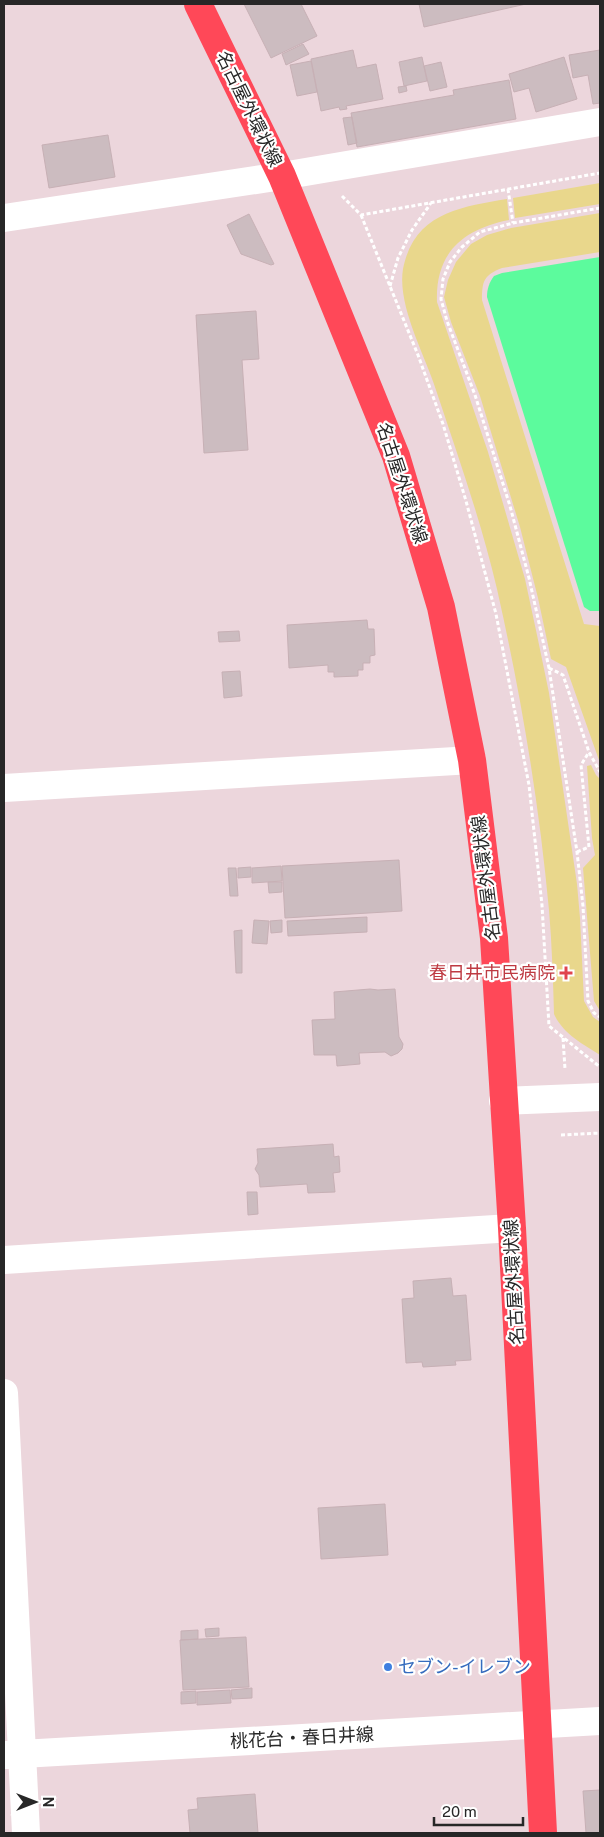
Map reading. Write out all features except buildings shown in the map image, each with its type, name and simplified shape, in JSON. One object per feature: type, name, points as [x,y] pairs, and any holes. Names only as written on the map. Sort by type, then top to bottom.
[{"type":"main road","name":"名古屋外環状線","points":[[198,4],[282,176],[396,456],[441,608],[472,760],[494,938],[512,1228],[543,1833]]},
{"type":"street","points":[[4,218],[282,176],[600,122]]},
{"type":"street","points":[[4,788],[472,760]]},
{"type":"street","points":[[503,1101],[600,1097]]},
{"type":"street","points":[[4,1260],[512,1228]]},
{"type":"street","points":[[4,1393],[13,1754],[26,1833]]},
{"type":"street","name":"桃花台・春日井線","points":[[13,1754],[600,1721]]},
{"type":"path","points":[[361,214],[600,173]]},
{"type":"path","points":[[508,189],[513,223]]},
{"type":"path","points":[[341,196],[361,214],[418,355],[443,424],[496,614],[529,785],[542,905],[549,1026],[600,1068]]},
{"type":"path","points":[[390,286],[398,258],[412,230],[431,203]]},
{"type":"path","points":[[600,208],[513,223],[480,232],[462,247],[450,262],[443,280],[441,299],[510,506],[529,578],[549,668],[577,852],[583,906],[588,1001],[594,1012],[600,1016]]},
{"type":"path","points":[[549,668],[563,675],[589,752],[600,772]]},
{"type":"path","points":[[577,852],[589,846],[582,765],[589,752]]},
{"type":"path","points":[[563,1037],[565,1070]]},
{"type":"path","points":[[561,1135],[600,1133]]},
{"type":"shaded area","points":[[600,183],[600,204],[515,218],[513,198]]},
{"type":"shaded area","points":[[507,199],[509,220],[478,230],[455,246],[447,256],[441,269],[437,302],[488,452],[525,579],[549,693],[577,884],[584,1001],[593,1017],[600,1022],[600,1055],[568,1033],[554,1014],[550,923],[540,829],[528,749],[506,629],[491,564],[461,464],[413,330],[404,299],[402,283],[403,269],[409,250],[417,236],[428,224],[456,210],[472,205]]},
{"type":"shaded area","points":[[600,213],[600,252],[502,268],[491,273],[485,280],[482,300],[584,624],[600,626],[600,763],[566,667],[551,659],[520,527],[480,396],[451,322],[444,297],[448,280],[456,262],[471,244],[487,235],[511,228]]},
{"type":"shaded area","points":[[600,257],[600,611],[590,611],[584,607],[487,297],[487,291],[494,276],[502,273]]},
{"type":"shaded area","points":[[591,765],[600,779],[600,1011],[594,1001],[583,868],[595,855],[587,766]]},
{"type":"place","name":"春日井市民病院","points":[[566,973]]},
{"type":"place","name":"セブン-イレブン","points":[[388,1667]]}]
